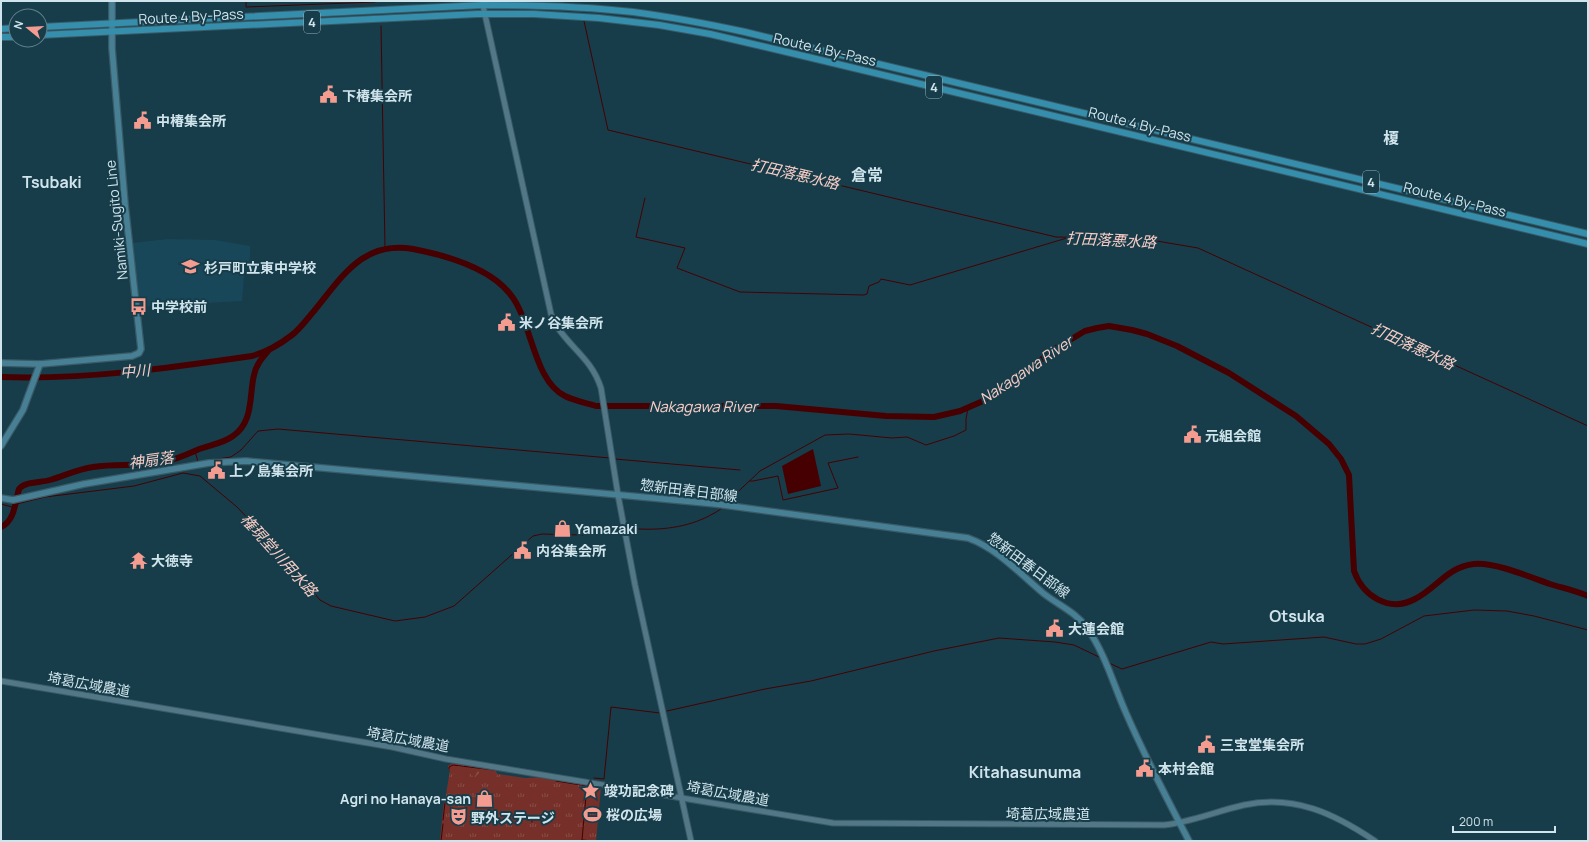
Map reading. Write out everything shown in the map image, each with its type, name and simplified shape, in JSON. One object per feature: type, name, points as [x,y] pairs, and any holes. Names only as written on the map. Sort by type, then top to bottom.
[{"type":"highway","name":"Route 4 By-Pass","points":[[48,26],[483,3],[533,4],[593,8],[647,14],[711,25],[1588,234]]},
{"type":"highway","name":"Route 4 By-Pass","points":[[48,36],[485,14],[534,14],[599,18],[659,25],[710,34],[1588,244]]},
{"type":"main road","name":"Namiki-Sugito Line","points":[[40,364],[132,356],[139,353],[141,350],[125,204],[111,32],[112,1]]},
{"type":"main road","points":[[1,363],[40,364],[29,396],[20,415],[1,446]]},
{"type":"main road","name":"惣新田春日部線","points":[[1,498],[13,500],[84,484],[209,463],[246,461],[724,506],[968,538],[998,554],[1044,594],[1077,616],[1089,630],[1126,714],[1189,841]]},
{"type":"street","points":[[483,3],[551,314],[557,327],[589,363],[596,374],[601,390],[618,495],[635,585],[691,841]]},
{"type":"street","name":"埼葛広域農道","points":[[1,681],[399,749],[446,759],[833,823],[1164,825],[1180,823],[1245,805],[1277,802],[1314,808],[1331,814],[1350,824],[1375,841]]},
{"type":"shaded area","name":"杉戸町立東中学校","points":[[168,239],[215,240],[250,246],[250,257],[244,276],[242,301],[138,307],[132,243]]},
{"type":"shaded area","points":[[813,449],[821,486],[788,494],[782,466]]},
{"type":"green space","points":[[453,763],[495,769],[497,774],[525,778],[547,777],[553,780],[555,779],[601,787],[596,841],[440,841],[444,801],[450,770],[448,769],[448,766]]},
{"type":"green space","points":[[453,766],[496,771],[496,780],[494,782],[490,781],[494,776],[479,773],[474,778],[470,772],[455,769],[454,775],[450,774],[450,767]]},
{"type":"waterway","points":[[246,1],[246,7],[375,2]]},
{"type":"waterway","name":"打田落悪水路","points":[[584,21],[608,130],[1056,237],[1145,239],[1198,248],[1588,426]]},
{"type":"waterway","points":[[381,26],[385,248]]},
{"type":"waterway","points":[[645,198],[636,237],[685,248],[677,268],[740,292],[864,295],[867,294],[869,286],[879,282],[881,279],[910,285],[1067,238]]},
{"type":"waterway","name":"Nakagawa River","points":[[1,377],[64,377],[95,375],[190,365],[252,356],[278,345],[295,333],[344,274],[355,264],[380,250],[396,248],[413,249],[452,259],[478,269],[490,276],[510,294],[517,305],[539,364],[554,388],[569,398],[596,406],[776,406],[886,416],[934,417],[960,411],[983,401],[1020,376],[1058,347],[1085,331],[1109,326],[1147,334],[1177,346],[1229,373],[1296,416],[1329,444],[1341,459],[1349,475],[1354,571],[1364,588],[1370,595],[1378,600],[1387,603],[1405,603],[1423,594],[1456,569],[1474,564],[1492,565],[1588,596]]},
{"type":"waterway","name":"神扇落","points":[[1,527],[6,524],[12,516],[19,489],[22,486],[50,480],[87,468],[167,461],[229,439],[240,430],[248,416],[255,371],[268,351]]},
{"type":"waterway","name":"権現堂川用水路","points":[[726,503],[760,471],[825,435],[849,434],[892,438],[907,437],[926,445],[954,436],[966,430],[968,408]]},
{"type":"waterway","points":[[195,451],[198,462],[231,457],[241,450],[258,431],[278,429],[610,458]]},
{"type":"waterway","points":[[750,481],[778,476],[783,500],[838,488],[828,463],[858,457]]},
{"type":"waterway","points":[[615,459],[740,470]]},
{"type":"waterway","name":"権現堂川用水路","points":[[1,504],[12,507],[17,504],[45,497],[134,486],[183,473],[200,476],[237,507],[281,553],[320,600],[331,606],[395,621],[425,617],[454,606],[533,536],[542,534],[582,535],[622,529]]},
{"type":"waterway","name":"権現堂川用水路","points":[[627,528],[658,529],[678,527],[707,517],[723,507]]},
{"type":"waterway","points":[[1109,663],[1122,669],[1211,642],[1223,644],[1324,637],[1356,644],[1365,644],[1381,639],[1424,616],[1474,610],[1507,611],[1534,616],[1588,630]]},
{"type":"waterway","points":[[667,711],[765,689],[811,681],[934,651],[999,638],[1055,642],[1074,645],[1101,658]]},
{"type":"waterway","points":[[594,778],[604,779],[611,707],[660,713]]},
{"type":"waterway","points":[[449,769],[449,767],[453,765],[494,770]]},
{"type":"waterway","points":[[556,781],[587,786]]},
{"type":"waterway","points":[[587,785],[582,840],[593,841]]},
{"type":"waterway","points":[[443,820],[445,803]]},
{"type":"waterway","points":[[516,817],[517,820],[526,817]]},
{"type":"waterway","points":[[529,818],[532,819],[532,822]]},
{"type":"waterway","points":[[441,841],[443,824]]},
{"type":"place","name":"下椿集会所","points":[[329,95]]},
{"type":"place","name":"中椿集会所","points":[[143,120]]},
{"type":"place","name":"杉戸町立東中学校","points":[[191,267]]},
{"type":"place","name":"中学校前","points":[[138,306]]},
{"type":"place","name":"米ノ谷集会所","points":[[506,322]]},
{"type":"place","name":"元組会館","points":[[1192,435]]},
{"type":"place","name":"上ノ島集会所","points":[[216,470]]},
{"type":"place","name":"Yamazaki","points":[[562,528]]},
{"type":"place","name":"内谷集会所","points":[[523,550]]},
{"type":"place","name":"大徳寺","points":[[138,560]]},
{"type":"place","name":"大蓮会館","points":[[1055,628]]},
{"type":"place","name":"三宝堂集会所","points":[[1207,744]]},
{"type":"place","name":"本村会館","points":[[1145,768]]},
{"type":"place","name":"竣功記念碑","points":[[591,790]]},
{"type":"place","name":"Agri no Hanaya-san","points":[[484,798]]},
{"type":"place","name":"桜の広場","points":[[593,814]]},
{"type":"place","name":"野外ステージ","points":[[458,817]]},
{"type":"district","name":"榎","points":[[1391,138]]},
{"type":"district","name":"倉常","points":[[867,175]]},
{"type":"district","name":"Tsubaki","points":[[52,182]]},
{"type":"district","name":"Otsuka","points":[[1297,616]]},
{"type":"district","name":"Kitahasunuma","points":[[1025,772]]},
{"type":"water label","name":"中川","points":[[135,371]]}]
